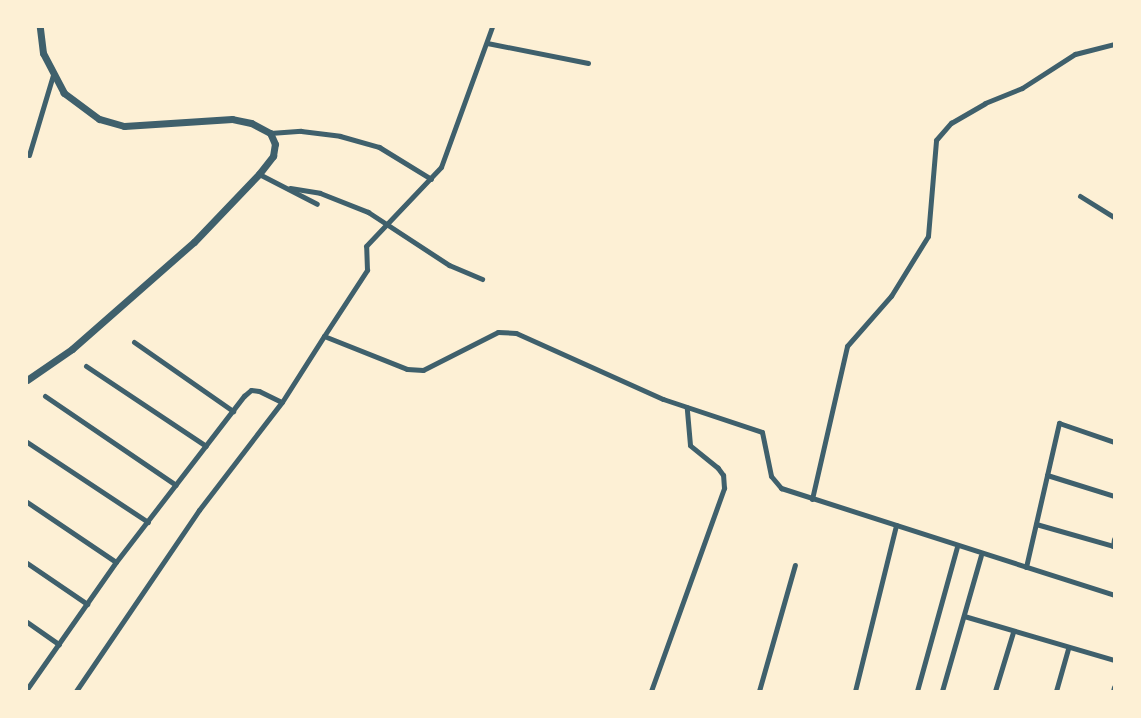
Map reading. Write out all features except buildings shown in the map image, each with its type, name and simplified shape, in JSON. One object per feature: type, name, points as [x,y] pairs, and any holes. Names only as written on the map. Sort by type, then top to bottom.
[{"type":"street","points":[[40,27],[44,53],[64,93],[81,109],[107,124],[232,119],[251,123],[270,133],[331,135],[380,147],[430,179]]},
{"type":"street","points":[[76,691],[199,510],[282,402],[367,270],[366,246],[441,166],[492,27]]},
{"type":"street","points":[[487,43],[588,63]]},
{"type":"street","points":[[812,499],[847,346],[891,296],[928,236],[933,149],[940,134],[985,102],[1022,88],[1075,54],[1114,44]]},
{"type":"street","points":[[29,155],[53,75]]},
{"type":"street","points":[[27,380],[109,317],[194,242],[259,174],[273,156],[275,144],[270,133]]},
{"type":"street","points":[[259,174],[290,188],[317,204]]},
{"type":"street","points":[[290,188],[320,193],[387,224],[449,265],[482,279]]},
{"type":"street","points":[[1080,196],[1114,217]]},
{"type":"street","points":[[324,336],[407,369],[423,370],[498,332],[516,333],[687,407],[762,432],[771,476],[781,488],[981,555],[1114,595]]},
{"type":"street","points":[[134,342],[233,411]]},
{"type":"street","points":[[86,366],[206,446]]},
{"type":"street","points":[[28,685],[116,562],[251,390],[282,402]]},
{"type":"street","points":[[45,396],[176,485]]},
{"type":"street","points":[[651,691],[724,489],[723,475],[718,468],[690,445],[687,407]]},
{"type":"street","points":[[1026,567],[1059,423],[1114,442]]},
{"type":"street","points":[[27,442],[148,522]]},
{"type":"street","points":[[1047,475],[1114,496]]},
{"type":"street","points":[[27,502],[116,562]]},
{"type":"street","points":[[1036,524],[1113,546],[1114,539]]},
{"type":"street","points":[[855,691],[896,525]]},
{"type":"street","points":[[917,691],[957,547]]},
{"type":"street","points":[[942,691],[981,555]]},
{"type":"street","points":[[27,563],[87,604]]},
{"type":"street","points":[[759,691],[795,565]]},
{"type":"street","points":[[964,616],[1068,649],[1114,660]]},
{"type":"street","points":[[27,622],[59,644]]},
{"type":"street","points":[[995,691],[1013,632]]},
{"type":"street","points":[[1056,691],[1068,649]]}]
